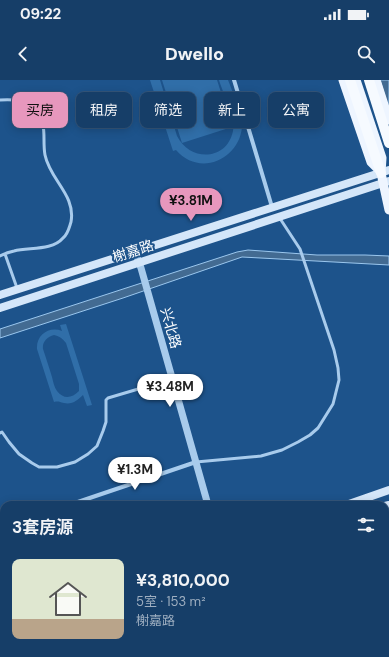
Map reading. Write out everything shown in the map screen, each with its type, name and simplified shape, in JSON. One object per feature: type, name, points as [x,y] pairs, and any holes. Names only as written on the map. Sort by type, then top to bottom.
[{"type":"highway","points":[[350,80],[385,177]]},
{"type":"highway","points":[[369,80],[389,143]]},
{"type":"main road","points":[[343,80],[371,162],[385,177]]},
{"type":"main road","points":[[356,80],[382,158],[389,210]]},
{"type":"main road","points":[[362,80],[389,158]]},
{"type":"main road","points":[[376,80],[389,120]]},
{"type":"main road","name":"榭嘉路","points":[[0,295],[272,207],[385,177]]},
{"type":"main road","name":"榭嘉路","points":[[0,308],[140,265],[278,217],[385,177]]},
{"type":"main road","points":[[357,501],[389,490]]},
{"type":"street","points":[[234,80],[272,207]]},
{"type":"street","name":"兴北路","points":[[135,251],[207,501]]},
{"type":"street","points":[[81,501],[196,462]]},
{"type":"lane","points":[[0,100],[10,99],[24,102],[37,112],[43,122],[45,155],[48,165],[67,197],[71,208],[69,230],[63,239],[46,247],[14,251],[0,256]]},
{"type":"lane","points":[[196,462],[261,456],[282,450],[310,435],[318,428],[333,404],[339,380],[334,350],[300,248],[278,217]]},
{"type":"lane","points":[[5,254],[18,289]]},
{"type":"lane","points":[[0,433],[2,432],[19,454],[40,467],[57,467],[75,462],[97,446],[106,422],[106,400],[108,398],[172,379]]},
{"type":"shaded area","points":[[150,80],[160,80],[164,92],[154,92]]},
{"type":"shaded area","points":[[162,80],[217,80],[221,92],[204,92],[204,128],[229,128],[182,143],[177,128],[196,128],[196,92],[166,92]]},
{"type":"shaded area","points":[[219,80],[228,80],[232,92],[223,92]]},
{"type":"shaded area","points":[[380,80],[389,80],[389,110]]},
{"type":"shaded area","points":[[166,128],[175,128],[177,136],[190,150],[199,154],[208,154],[216,153],[224,148],[229,141],[233,128],[242,128],[239,139],[234,148],[226,156],[216,161],[206,163],[196,162],[185,158],[176,150],[173,151]]},
{"type":"shaded area","points":[[248,250],[317,255],[389,256],[389,265],[242,257],[0,338],[0,329],[237,252]]},
{"type":"shaded area","points":[[66,324],[92,405],[87,406],[83,395],[72,403],[54,402],[37,349],[37,344],[44,333],[52,330],[62,331],[60,325]],"holes":[[[54,335],[66,343],[79,384],[79,391],[68,397],[62,396],[56,389],[43,349],[43,344],[47,338]]]}]
